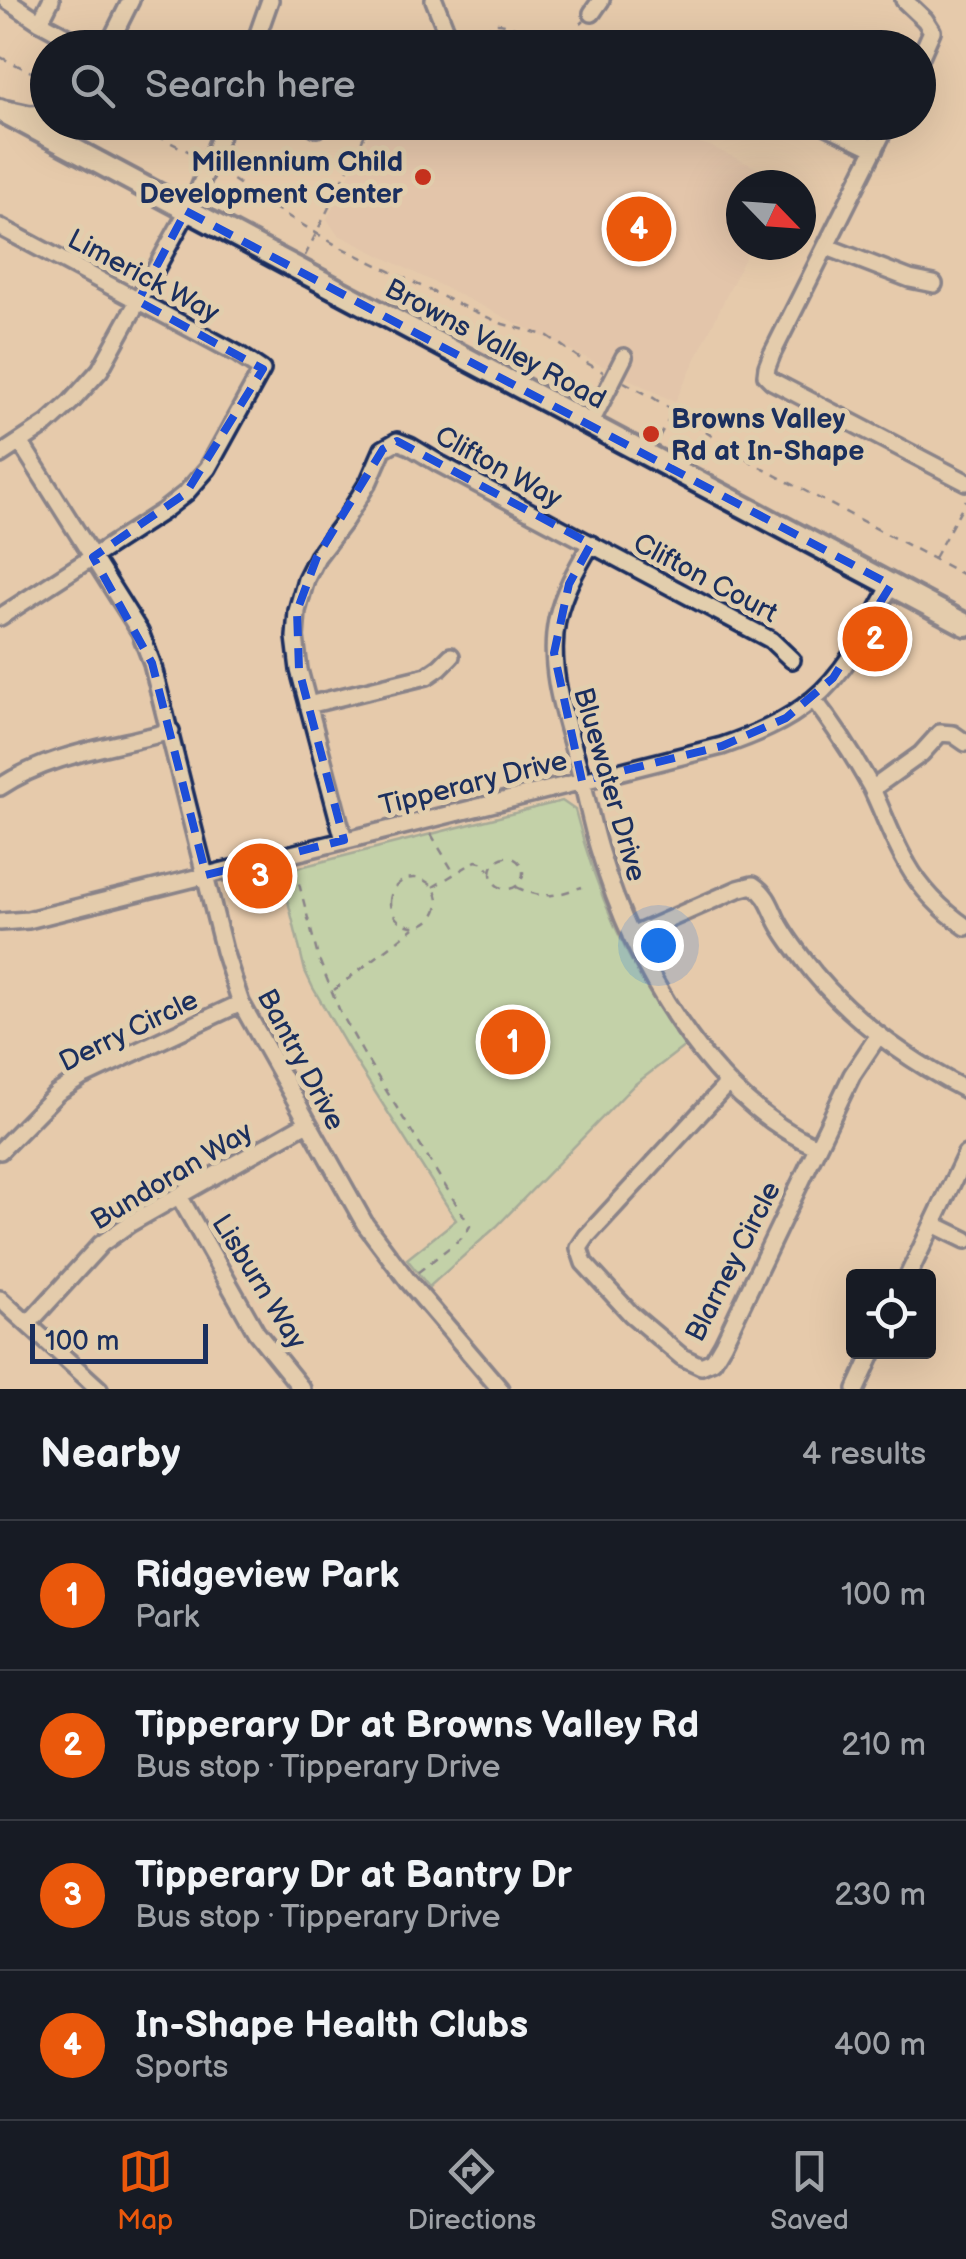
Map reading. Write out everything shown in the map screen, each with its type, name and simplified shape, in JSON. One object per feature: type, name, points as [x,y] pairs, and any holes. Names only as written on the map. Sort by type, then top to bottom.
[{"type":"main road","name":"Browns Valley Road","points":[[0,109],[30,125]]},
{"type":"main road","name":"Browns Valley Road","points":[[57,140],[966,625]]},
{"type":"street","points":[[8,0],[55,30]]},
{"type":"street","points":[[40,22],[50,0]]},
{"type":"street","points":[[117,30],[131,0]]},
{"type":"street","points":[[259,30],[270,0]]},
{"type":"street","points":[[434,0],[446,30]]},
{"type":"street","points":[[904,0],[931,30]]},
{"type":"street","points":[[0,109],[30,114]]},
{"type":"street","points":[[0,455],[47,424],[100,370],[210,165],[219,140]]},
{"type":"street","points":[[855,140],[875,150]]},
{"type":"street","points":[[880,140],[772,354],[766,375],[966,482]]},
{"type":"street","name":"Limerick Way","points":[[0,227],[262,370],[208,468],[186,493],[93,558]]},
{"type":"street","points":[[827,247],[910,279],[934,284]]},
{"type":"street","points":[[590,424],[624,357]]},
{"type":"street","name":"Clifton Way","points":[[344,840],[298,670],[297,611],[317,558],[369,481],[382,449],[397,441],[410,446],[591,544]]},
{"type":"street","name":"Bantry Drive","points":[[20,442],[140,632],[171,731],[224,951],[241,1003],[365,1224],[500,1389]]},
{"type":"street","name":"Clifton Court","points":[[591,544],[772,640],[792,660]]},
{"type":"street","name":"Bluewater Drive","points":[[591,544],[568,584],[557,620],[556,686],[600,851],[631,936],[660,992],[728,1083],[768,1119],[817,1148]]},
{"type":"street","points":[[0,616],[93,558]]},
{"type":"street","name":"Tipperary Drive","points":[[0,922],[28,920],[736,742],[814,700],[850,657],[891,585]]},
{"type":"street","points":[[308,705],[426,676],[452,656]]},
{"type":"street","points":[[814,700],[845,741],[907,865],[950,916],[966,927]]},
{"type":"street","points":[[0,787],[24,771],[58,759],[171,731]]},
{"type":"street","points":[[872,789],[921,754],[940,733],[952,734],[966,743]]},
{"type":"street","points":[[631,936],[753,886],[764,892],[780,927],[840,1002],[878,1036],[930,1072],[966,1090]]},
{"type":"street","name":"Derry Circle","points":[[0,1151],[56,1093],[82,1077],[241,1003]]},
{"type":"street","name":"Blarney Circle","points":[[728,1083],[579,1248],[584,1264],[631,1314],[682,1357],[701,1366],[713,1361],[852,1075],[878,1036]]},
{"type":"street","name":"Bundoran Way","points":[[28,1324],[101,1244],[307,1122]]},
{"type":"street","points":[[911,1269],[966,1154]]},
{"type":"street","name":"Lisburn Way","points":[[179,1196],[256,1332],[302,1389]]},
{"type":"street","points":[[933,1224],[966,1240]]},
{"type":"street","points":[[0,1299],[99,1389]]},
{"type":"street","points":[[856,1389],[870,1359]]},
{"type":"path","points":[[572,30],[596,6]]},
{"type":"path","points":[[489,30],[494,22],[503,22],[519,30]]},
{"type":"path","points":[[0,57],[30,71]]},
{"type":"path","points":[[165,140],[202,158]]},
{"type":"path","points":[[298,269],[362,140]]},
{"type":"path","points":[[220,171],[316,233],[503,324],[548,336],[585,362],[674,410],[758,466],[966,576]]},
{"type":"path","points":[[660,437],[674,410]]},
{"type":"path","points":[[934,558],[966,500]]},
{"type":"path","points":[[430,834],[455,874]]},
{"type":"path","points":[[433,888],[476,860],[490,870],[496,885],[505,889],[515,886],[523,873],[519,862],[510,857],[495,861],[490,870]]},
{"type":"path","points":[[296,868],[318,957],[339,1009],[470,1226],[464,1236],[408,1281]]},
{"type":"path","points":[[332,991],[416,926],[426,923],[436,911],[437,895],[433,888],[412,878],[393,890],[390,906],[403,924],[416,926]]},
{"type":"path","points":[[515,886],[546,897],[582,887]]},
{"type":"highlighted area","points":[[186,211],[891,585],[833,678],[786,718],[722,746],[582,781],[554,653],[569,584],[591,544],[397,441],[383,449],[317,557],[297,611],[299,670],[344,840],[206,875],[152,663],[93,557],[186,493],[263,369],[138,301]]},
{"type":"shaded area","points":[[366,140],[688,140],[762,170],[726,170],[726,260],[744,260],[675,402],[337,234],[327,219]]},
{"type":"green space","points":[[562,801],[575,810],[605,904],[632,963],[685,1046],[634,1085],[497,1226],[429,1287],[407,1259],[456,1220],[313,988],[305,971],[281,872]]},
{"type":"place","name":"Millennium Child Development Center","points":[[423,177]]},
{"type":"place","name":"In-Shape Health Clubs","points":[[639,229]]},
{"type":"place","name":"Browns Valley Rd at In-Shape","points":[[651,434]]},
{"type":"place","name":"Tipperary Dr at Browns Valley Rd","points":[[875,639]]},
{"type":"place","name":"Tipperary Dr at Bantry Dr","points":[[260,876]]},
{"type":"place","name":"Ridgeview Park","points":[[513,1042]]}]
